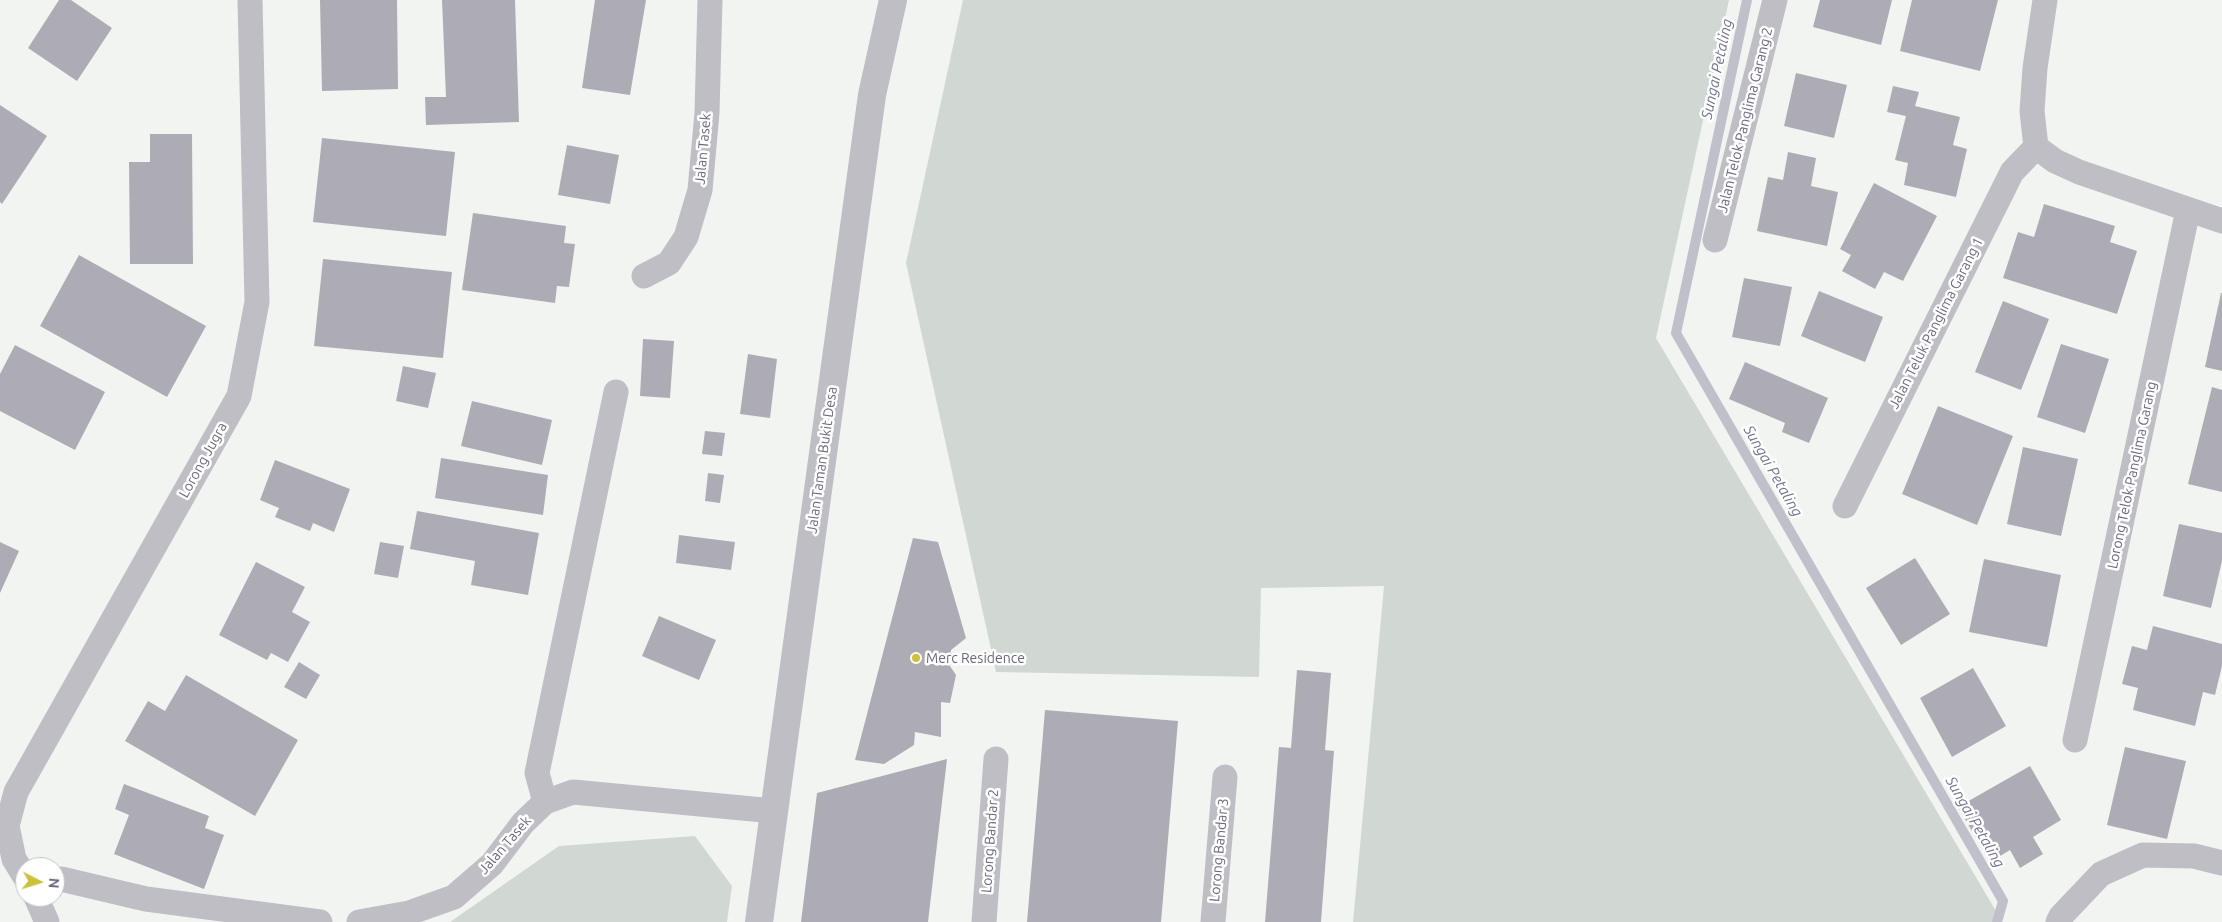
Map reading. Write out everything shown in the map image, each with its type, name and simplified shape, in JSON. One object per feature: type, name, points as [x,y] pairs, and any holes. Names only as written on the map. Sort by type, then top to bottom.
[{"type":"street","name":"Lorong Jugra","points":[[15,861],[7,826],[16,792],[238,396],[257,302],[250,0]]},
{"type":"street","name":"Jalan Tasek","points":[[644,276],[669,263],[686,237],[700,190],[707,113],[710,0]]},
{"type":"street","name":"Jalan Taman Bukit Desa","points":[[759,922],[872,95],[893,0]]},
{"type":"street","name":"Jalan Telok Panglima Garang 2","points":[[1715,240],[1775,0]]},
{"type":"street","points":[[2045,0],[2033,94],[2032,111],[2036,147],[2055,161],[2079,172],[2222,221]]},
{"type":"street","name":"Jalan Teluk Panglima Garang 1","points":[[1845,506],[2012,172],[2036,147]]},
{"type":"street","name":"Lorong Telok Panglima Garang","points":[[2076,740],[2188,210]]},
{"type":"street","points":[[545,802],[537,773],[616,392]]},
{"type":"street","name":"Lorong Bandar 2","points":[[984,922],[996,760]]},
{"type":"street","name":"Lorong Bandar 3","points":[[1212,922],[1225,777]]},
{"type":"street","name":"Jalan Tasek","points":[[359,922],[409,913],[454,897],[492,864],[523,823],[545,802],[573,792],[774,811]]},
{"type":"street","points":[[2058,922],[2061,916],[2101,874],[2143,856],[2194,856],[2222,863]]},
{"type":"street","points":[[65,880],[146,899],[320,922]]},
{"type":"street","points":[[40,907],[47,922]]},
{"type":"shaded area","points":[[963,0],[1729,0],[1656,338],[1996,911],[1994,922],[1353,922],[1384,586],[1261,588],[1259,677],[996,672],[906,263]]},
{"type":"shaded area","points":[[695,836],[732,886],[727,922],[450,922],[559,846]]},
{"type":"building","points":[[59,0],[71,0],[112,28],[77,81],[28,48]]},
{"type":"building","points":[[320,0],[397,0],[398,89],[322,91]]},
{"type":"building","points":[[442,0],[515,0],[519,122],[426,125],[425,97],[446,97]]},
{"type":"building","points":[[595,0],[646,0],[630,95],[582,88]]},
{"type":"building","points":[[1820,0],[1892,0],[1881,45],[1813,27]]},
{"type":"building","points":[[1912,0],[1998,0],[1980,71],[1900,51]]},
{"type":"building","points":[[1796,73],[1847,85],[1834,138],[1784,126]]},
{"type":"building","points":[[1893,86],[1919,92],[1915,106],[1960,117],[1953,145],[1967,149],[1956,197],[1904,185],[1908,163],[1895,160],[1906,116],[1887,112]]},
{"type":"building","points":[[0,105],[47,136],[2,204],[0,202]]},
{"type":"building","points":[[150,134],[192,134],[193,264],[130,264],[129,162],[150,162]]},
{"type":"building","points":[[322,138],[455,152],[446,236],[313,222]]},
{"type":"building","points":[[567,145],[619,155],[610,204],[558,195]]},
{"type":"building","points":[[1788,152],[1816,158],[1811,186],[1838,192],[1827,246],[1757,231],[1768,177],[1783,180]]},
{"type":"building","points":[[1874,183],[1937,216],[1903,281],[1884,272],[1875,289],[1842,271],[1851,255],[1840,249]]},
{"type":"building","points":[[2044,204],[2115,226],[2110,242],[2137,251],[2117,314],[2003,278],[2018,232],[2034,237]]},
{"type":"building","points":[[473,213],[566,226],[564,243],[575,244],[569,287],[557,286],[555,303],[462,290]]},
{"type":"building","points":[[79,255],[206,326],[167,397],[40,326]]},
{"type":"building","points":[[323,259],[452,272],[443,358],[314,346]]},
{"type":"building","points":[[1744,278],[1792,287],[1780,346],[1732,337]]},
{"type":"building","points":[[1819,291],[1883,317],[1865,362],[1801,336]]},
{"type":"building","points":[[2222,293],[2222,371],[2205,367]]},
{"type":"building","points":[[2003,301],[2049,319],[2021,390],[1975,372]]},
{"type":"building","points":[[643,339],[674,341],[670,398],[640,396]]},
{"type":"building","points":[[2061,344],[2109,359],[2085,433],[2037,417]]},
{"type":"building","points":[[15,345],[105,392],[75,450],[0,411],[0,374]]},
{"type":"building","points":[[748,354],[777,359],[770,418],[740,414]]},
{"type":"building","points":[[1745,362],[1828,398],[1809,443],[1782,432],[1785,423],[1729,399]]},
{"type":"building","points":[[403,366],[436,373],[428,408],[396,401]]},
{"type":"building","points":[[2212,387],[2222,390],[2222,492],[2188,484]]},
{"type":"building","points":[[472,401],[552,420],[542,465],[461,446]]},
{"type":"building","points":[[1938,406],[2013,436],[1977,525],[1902,494]]},
{"type":"building","points":[[705,431],[725,433],[722,456],[702,454]]},
{"type":"building","points":[[2023,447],[2078,459],[2061,536],[2007,524]]},
{"type":"building","points":[[441,458],[548,475],[543,515],[435,498]]},
{"type":"building","points":[[275,460],[350,489],[334,532],[313,523],[310,531],[275,517],[279,508],[260,500]]},
{"type":"building","points":[[708,473],[724,475],[720,503],[705,501]]},
{"type":"building","points":[[417,511],[539,533],[528,595],[471,585],[475,561],[410,549]]},
{"type":"building","points":[[2179,524],[2222,533],[2222,561],[2211,608],[2163,596]]},
{"type":"building","points":[[679,535],[735,542],[731,570],[676,563]]},
{"type":"building","name":"Merc Residence","points":[[913,538],[938,542],[966,638],[951,650],[950,666],[956,675],[950,703],[941,702],[941,737],[915,732],[914,745],[884,764],[855,760]]},
{"type":"building","points":[[0,542],[19,551],[0,593]]},
{"type":"building","points":[[380,542],[404,546],[398,578],[374,574]]},
{"type":"building","points":[[1915,558],[1950,614],[1901,645],[1866,588]]},
{"type":"building","points":[[1984,559],[2061,575],[2047,647],[1969,632]]},
{"type":"building","points":[[256,562],[305,587],[292,612],[310,622],[288,662],[271,653],[267,660],[219,635]]},
{"type":"building","points":[[659,616],[716,640],[699,680],[642,656]]},
{"type":"building","points":[[2153,626],[2222,644],[2222,666],[2215,695],[2203,692],[2195,726],[2133,710],[2138,688],[2122,684],[2132,646],[2147,650]]},
{"type":"building","points":[[299,662],[320,675],[306,699],[284,687]]},
{"type":"building","points":[[1973,668],[2006,726],[1952,757],[1920,698]]},
{"type":"building","points":[[1297,670],[1331,673],[1325,750],[1334,751],[1321,922],[1265,922],[1279,747],[1291,748]]},
{"type":"building","points":[[186,675],[298,740],[255,816],[125,741],[148,701],[165,711]]},
{"type":"building","points":[[1045,710],[1178,721],[1161,922],[1027,922]]},
{"type":"building","points":[[2125,747],[2186,761],[2167,839],[2107,825]]},
{"type":"building","points":[[947,759],[928,922],[801,922],[817,793]]},
{"type":"building","points":[[2030,766],[2061,820],[2033,837],[2043,854],[2020,868],[2010,850],[1990,862],[1958,807]]},
{"type":"building","points":[[124,784],[209,816],[205,828],[224,835],[204,889],[114,854],[129,815],[115,809]]},
{"type":"waterway","name":"Sungai Petaling","points":[[1747,0],[1676,333],[2003,901],[1997,922]]},
{"type":"place","name":"Merc Residence","points":[[916,658]]}]
